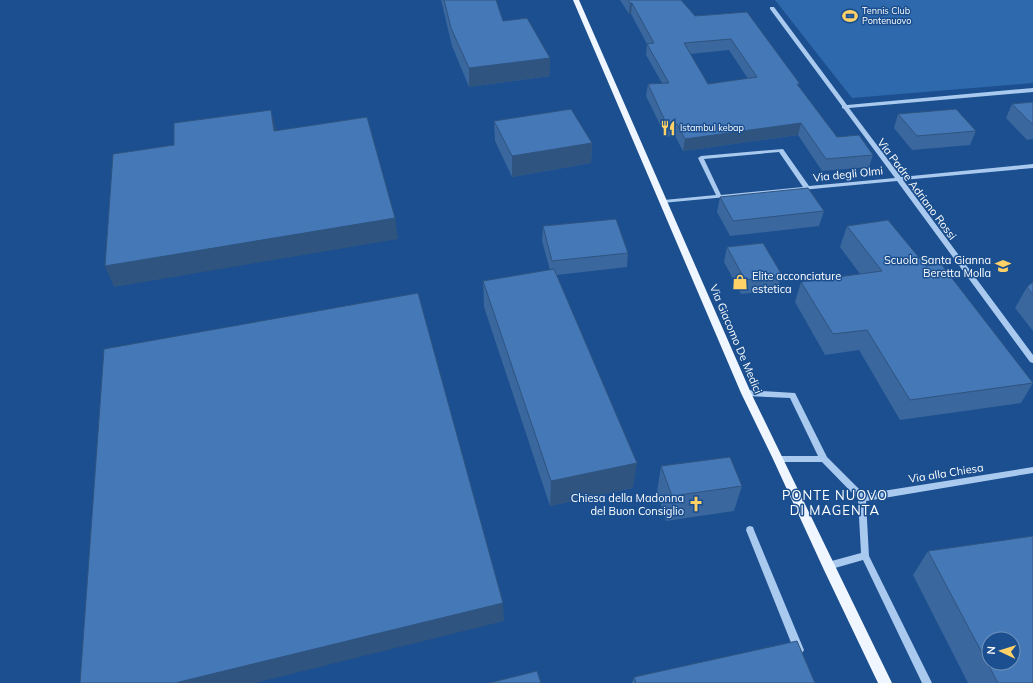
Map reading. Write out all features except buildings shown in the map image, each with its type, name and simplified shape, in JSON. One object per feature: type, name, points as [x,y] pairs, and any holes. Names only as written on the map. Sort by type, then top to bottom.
[{"type":"main road","name":"Via Giacomo De Medici","points":[[576,0],[746,393],[779,459],[828,566],[885,683]]},
{"type":"street","name":"Via Padre Adriano Rossi","points":[[772,8],[897,179],[1033,360]]},
{"type":"street","points":[[844,107],[1033,90]]},
{"type":"street","points":[[719,196],[701,158],[781,150],[807,188]]},
{"type":"street","name":"Via degli Olmi","points":[[664,202],[1033,166]]},
{"type":"street","points":[[746,393],[792,395],[824,459],[862,498],[865,556],[927,683]]},
{"type":"street","points":[[779,459],[824,459]]},
{"type":"street","name":"Via alla Chiesa","points":[[862,498],[1033,470]]},
{"type":"street","points":[[750,530],[804,661]]},
{"type":"street","points":[[828,566],[865,556]]},
{"type":"shaded area","points":[[775,0],[1033,0],[1033,83],[852,98]]},
{"type":"place","name":"Tennis Club Pontenuovo","points":[[850,16]]},
{"type":"place","name":"Istambul kebap","points":[[668,128]]},
{"type":"place","name":"Scuola Santa Gianna Beretta Molla","points":[[1003,266]]},
{"type":"place","name":"Elite acconciature estetica","points":[[740,282]]},
{"type":"place","name":"Chiesa della Madonna del Buon Consiglio","points":[[696,504]]},
{"type":"district","name":"PONTE NUOVO DI MAGENTA","points":[[835,502]]}]
